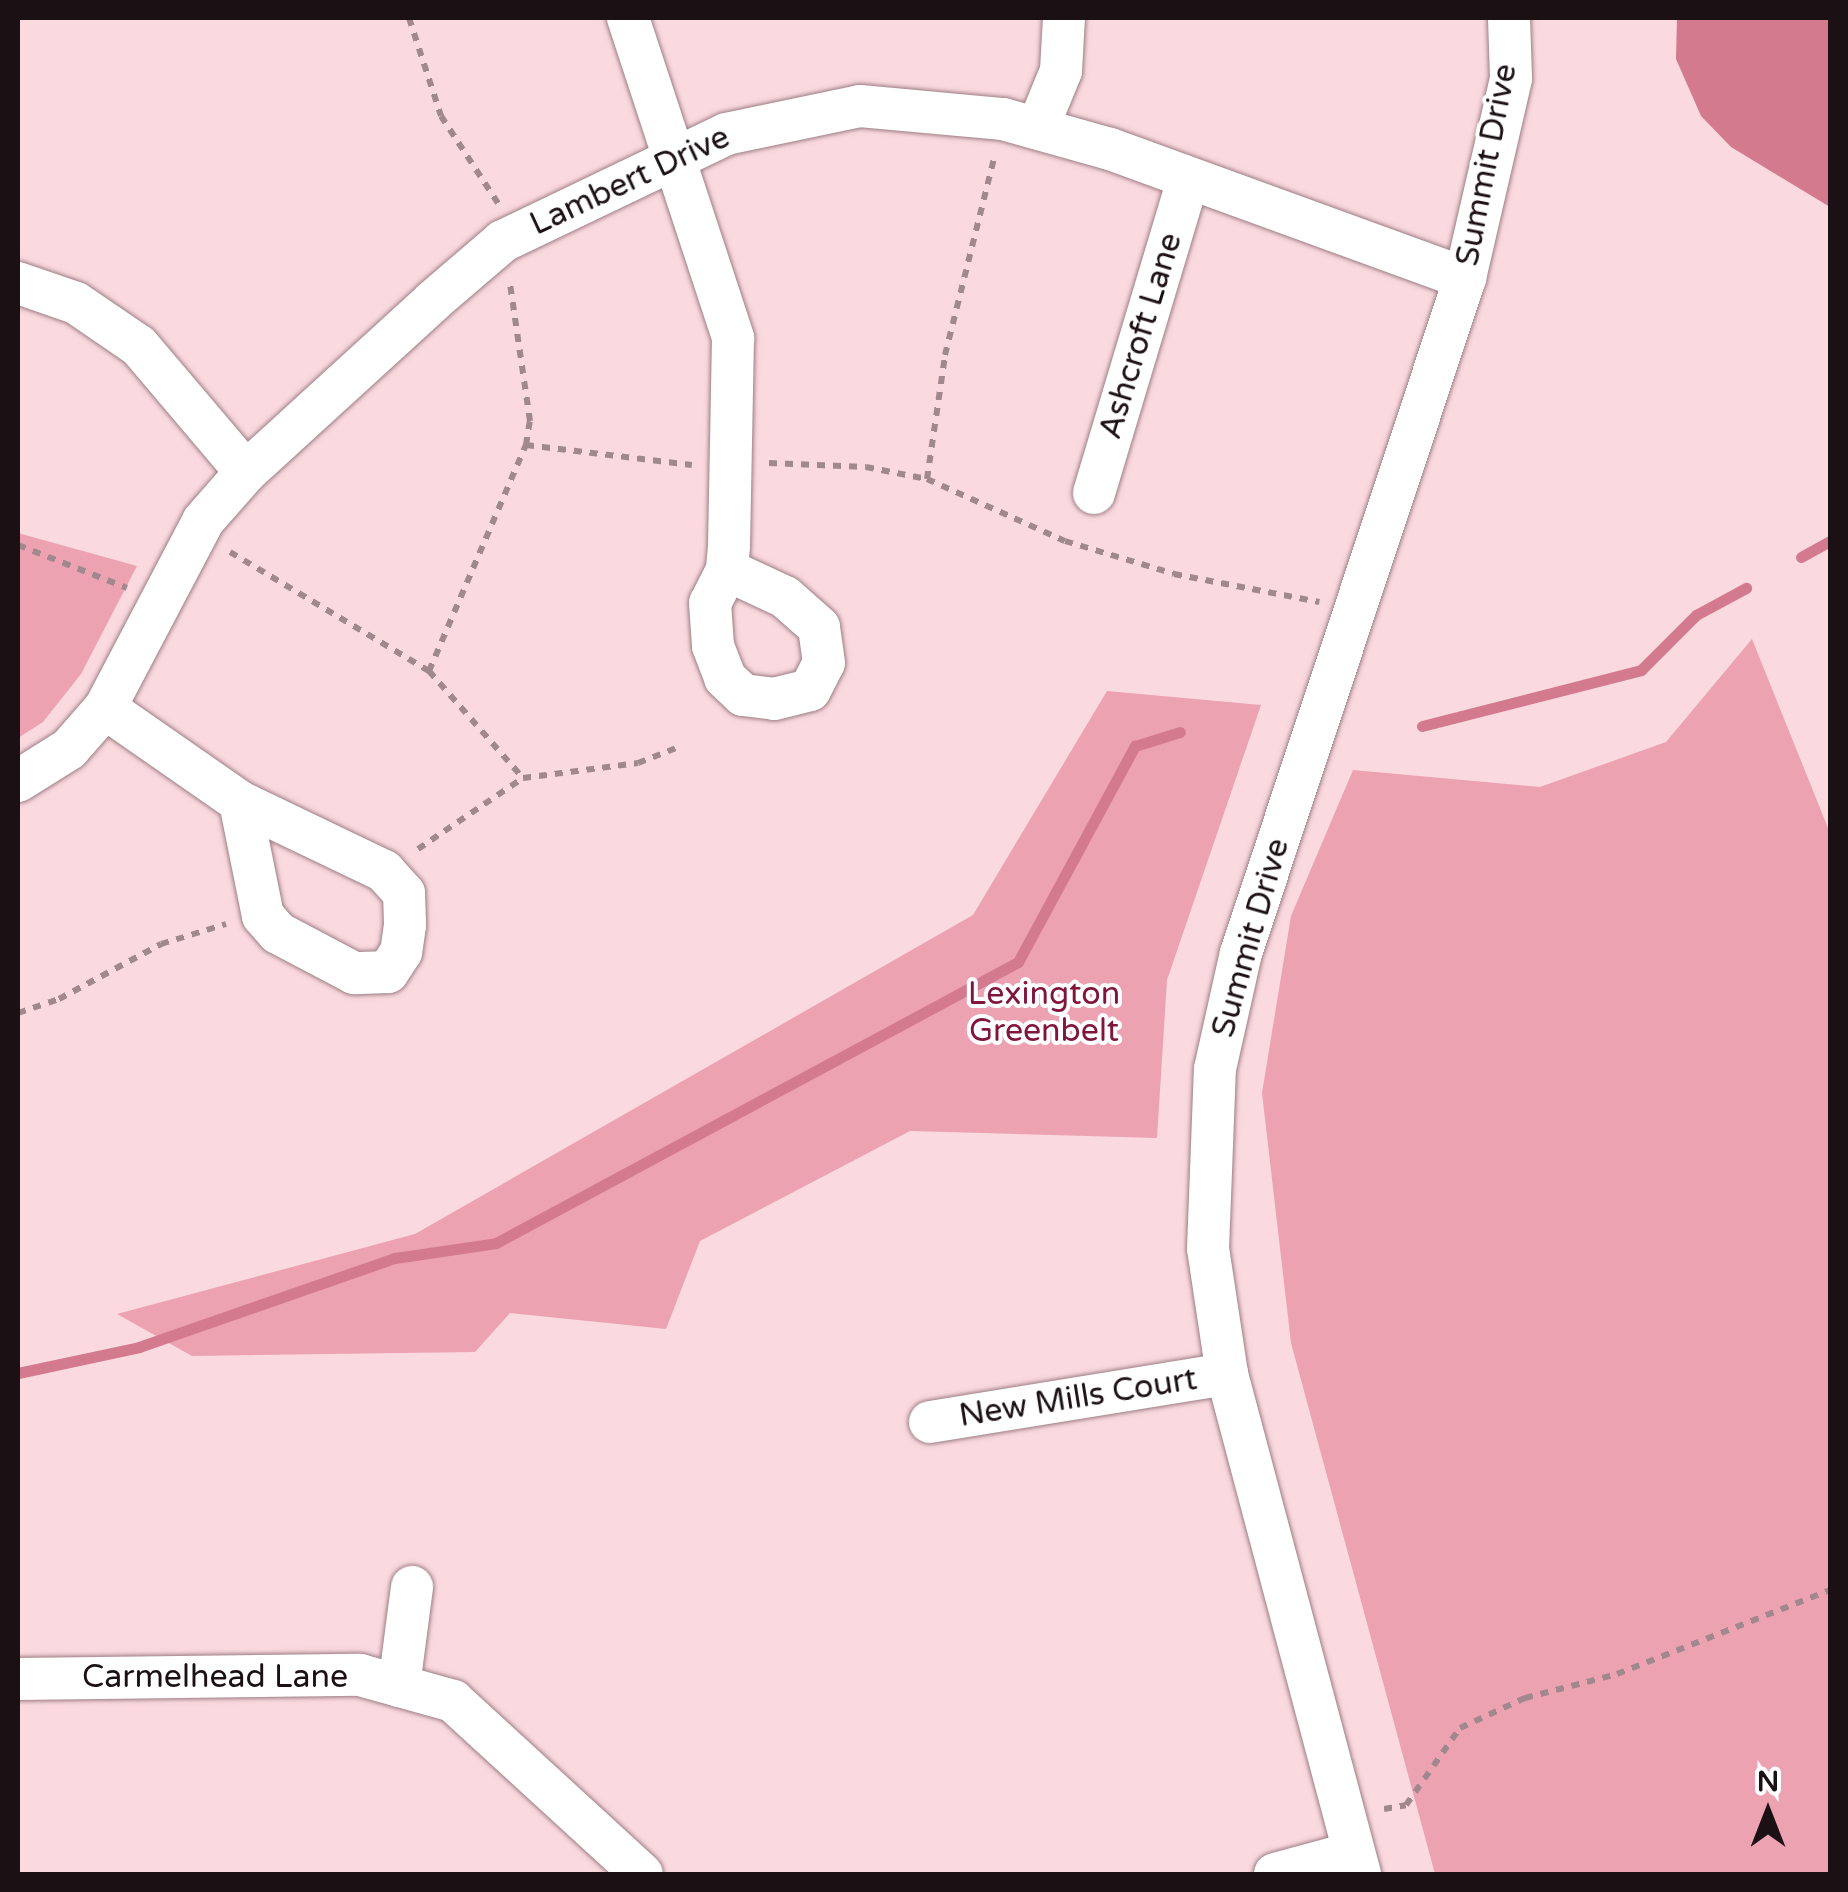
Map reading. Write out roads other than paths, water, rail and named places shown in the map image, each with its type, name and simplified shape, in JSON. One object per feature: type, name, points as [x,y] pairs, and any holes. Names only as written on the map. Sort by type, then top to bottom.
[{"type":"street","points":[[628,18],[670,156],[733,338],[733,466],[727,570]]},
{"type":"street","points":[[1020,123],[1061,71],[1064,18]]},
{"type":"street","name":"Summit Drive","points":[[1352,1848],[1227,1374],[1208,1249],[1214,1069],[1241,953],[1465,278],[1512,78],[1510,18]]},
{"type":"street","name":"Lambert Drive","points":[[18,781],[69,749],[104,708],[203,521],[246,472],[503,241],[670,156],[794,115],[860,106],[1020,123],[1465,278]]},
{"type":"street","name":"Ashcroft Lane","points":[[1094,492],[1188,180]]},
{"type":"street","points":[[18,283],[76,303],[138,346],[246,472]]},
{"type":"street","points":[[104,708],[240,802],[388,876],[404,892],[405,925],[402,952],[388,972],[354,973],[278,933],[263,916],[240,802]]},
{"type":"street","name":"New Mills Court","points":[[930,1422],[1227,1374]]},
{"type":"street","points":[[399,1686],[412,1587]]},
{"type":"street","name":"Carmelhead Lane","points":[[18,1679],[360,1675],[453,1702],[642,1874]]},
{"type":"street","points":[[1276,1874],[1352,1848]]},
{"type":"waterway","points":[[1801,557],[1830,541]]},
{"type":"waterway","points":[[1422,726],[1641,670],[1696,615],[1746,588]]},
{"type":"waterway","points":[[18,1373],[139,1347],[395,1258],[496,1243],[1018,962],[1135,746],[1180,732]]},
{"type":"park label","name":"Lexington Greenbelt","points":[[1044,1014]]}]
